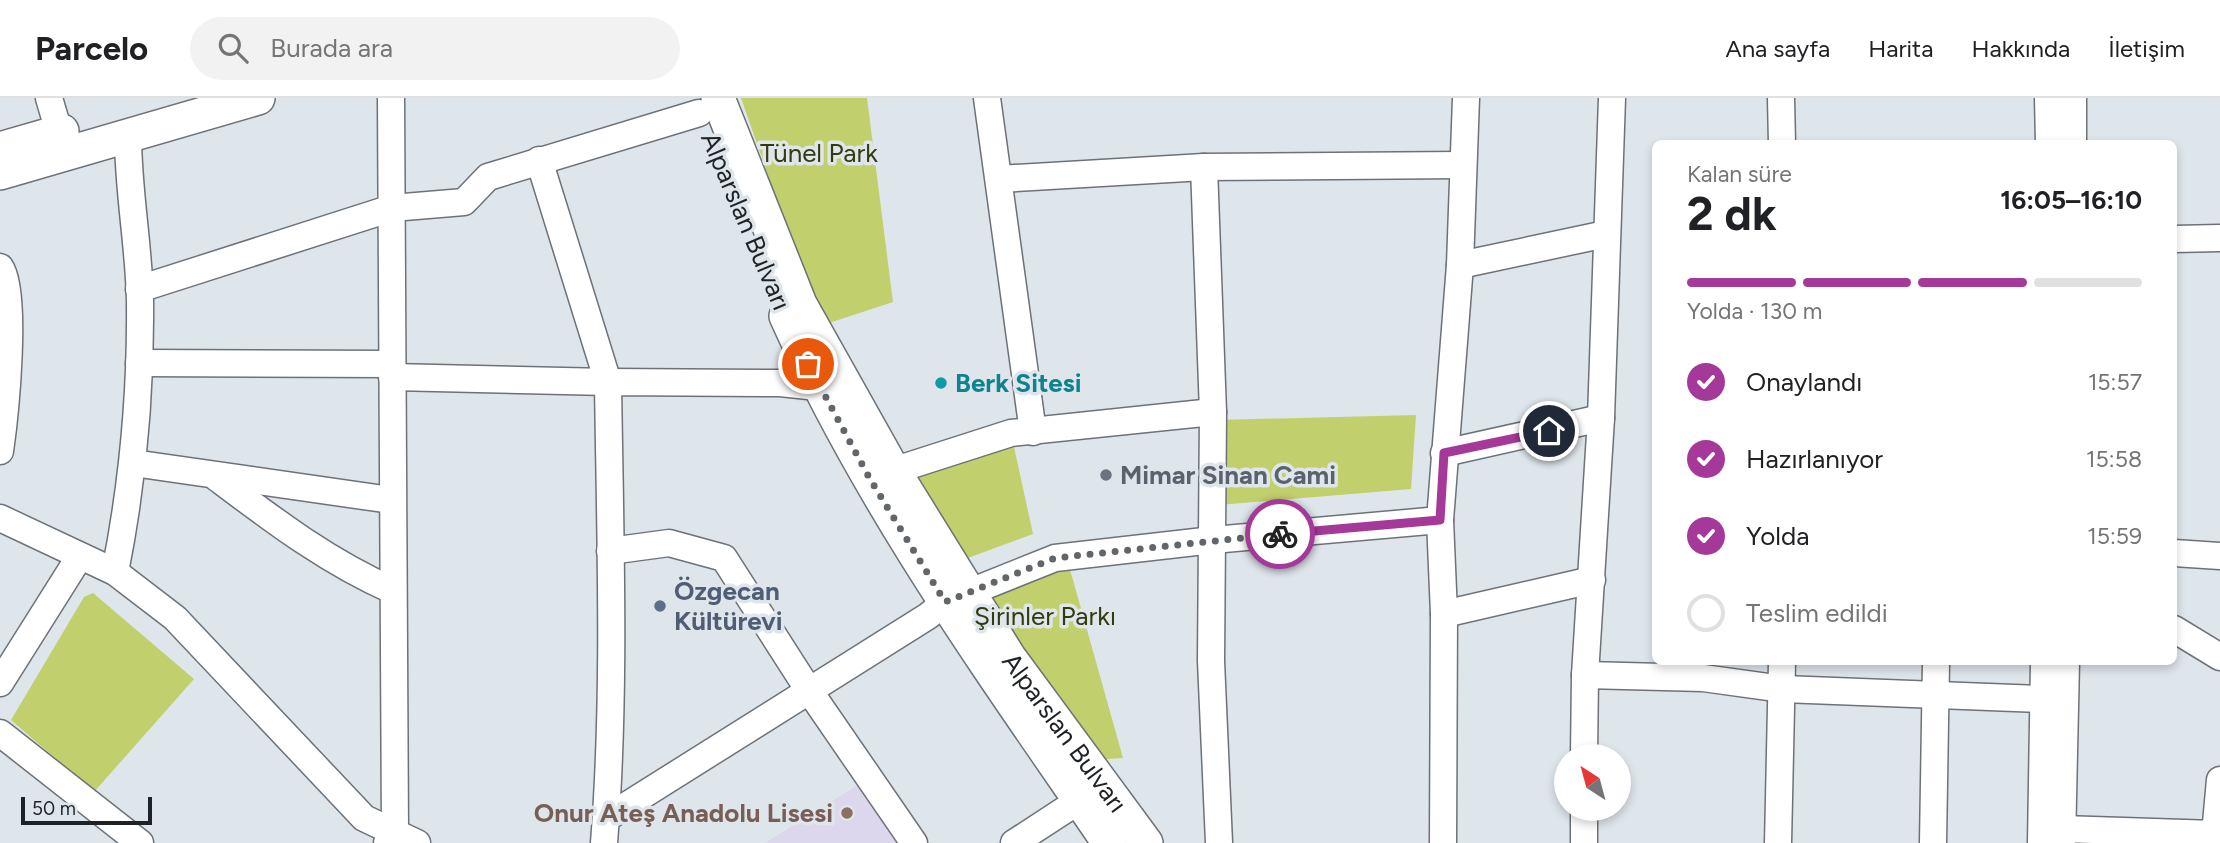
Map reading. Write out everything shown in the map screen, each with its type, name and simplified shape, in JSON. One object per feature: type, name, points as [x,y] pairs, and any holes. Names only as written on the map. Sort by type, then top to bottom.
[{"type":"main road","points":[[0,149],[179,98]]},
{"type":"main road","points":[[0,173],[258,98]]},
{"type":"main road","name":"Alparslan Bulvarı","points":[[703,103],[818,387],[881,474],[1080,800],[1110,843]]},
{"type":"main road","name":"Alparslan Bulvarı","points":[[703,103],[881,474]]},
{"type":"main road","name":"Alparslan Bulvarı","points":[[956,597],[1009,657],[1146,843]]},
{"type":"street","points":[[49,98],[59,132]]},
{"type":"street","points":[[391,98],[391,500],[399,840]]},
{"type":"street","points":[[987,98],[1033,432]]},
{"type":"street","points":[[1443,843],[1444,614],[1440,520],[1460,265],[1466,98],[1471,98]]},
{"type":"street","points":[[1584,744],[1585,675],[1601,418],[1612,98]]},
{"type":"street","points":[[1781,98],[1782,140]]},
{"type":"street","points":[[2048,98],[2049,140]]},
{"type":"street","points":[[2073,98],[2073,140]]},
{"type":"street","points":[[139,289],[392,208],[464,202],[488,177],[703,103]]},
{"type":"street","points":[[115,572],[130,496],[139,363],[139,289],[128,136]]},
{"type":"street","points":[[539,160],[608,382],[611,807],[604,843]]},
{"type":"street","points":[[999,179],[1203,167],[1462,165]]},
{"type":"street","points":[[1203,167],[1213,412],[1210,661],[1219,843]]},
{"type":"street","points":[[1460,265],[1606,234]]},
{"type":"street","points":[[2177,239],[2220,239]]},
{"type":"street","points":[[0,267],[9,288],[5,415],[0,451]]},
{"type":"street","points":[[139,363],[392,370],[608,382],[780,383],[818,387]]},
{"type":"street","points":[[881,474],[1011,433],[1213,412]]},
{"type":"street","points":[[1444,453],[1601,418]]},
{"type":"street","points":[[133,463],[391,500]]},
{"type":"street","points":[[214,475],[287,531],[364,578],[392,590]]},
{"type":"street","points":[[0,518],[115,572],[175,618],[364,818],[399,840]]},
{"type":"street","points":[[611,807],[810,692],[956,597],[1055,558],[1213,540],[1440,520]]},
{"type":"street","points":[[610,551],[669,543],[724,558],[810,692],[914,843]]},
{"type":"street","points":[[2177,553],[2220,556]]},
{"type":"street","points":[[0,683],[80,556]]},
{"type":"street","points":[[1444,614],[1592,580]]},
{"type":"street","points":[[2177,631],[2220,657]]},
{"type":"street","points":[[1778,843],[1782,665]]},
{"type":"street","points":[[1933,843],[1937,665]]},
{"type":"street","points":[[2044,665],[2043,699],[2055,838]]},
{"type":"street","points":[[2055,838],[2066,665]]},
{"type":"street","points":[[1585,675],[1703,678],[1783,689],[2043,699]]},
{"type":"street","points":[[0,733],[140,843]]},
{"type":"street","points":[[2055,838],[2218,835],[2220,780]]},
{"type":"street","points":[[1014,843],[1080,800]]},
{"type":"street","points":[[611,807],[625,843]]},
{"type":"street","points":[[1584,821],[1584,843]]},
{"type":"shaded area","name":"Onur Ateş Anadolu Lisesi","points":[[861,783],[902,843],[765,843]]},
{"type":"green space","name":"Tünel Park","points":[[741,98],[867,98],[893,302],[826,324],[786,226]]},
{"type":"green space","points":[[1416,415],[1411,489],[1218,505],[1215,420]]},
{"type":"green space","points":[[1011,433],[1033,534],[957,562],[906,466]]},
{"type":"green space","name":"Şirinler Parkı","points":[[1069,566],[1123,758],[1093,760],[988,595]]},
{"type":"green space","points":[[93,593],[194,679],[94,792],[11,720],[84,597]]},
{"type":"way so far","points":[[808,364],[818,387],[870,479],[928,579],[945,602],[1055,558],[1280,534]]},
{"type":"place","name":"Berk Sitesi","points":[[941,383]]},
{"type":"place","name":"Mimar Sinan Cami","points":[[1106,475]]},
{"type":"place","name":"Özgecan Kültürevi","points":[[660,606]]},
{"type":"place","name":"Onur Ateş Anadolu Lisesi","points":[[847,813]]},
{"type":"route","points":[[1280,534],[1440,520],[1444,453],[1549,431]]}]
